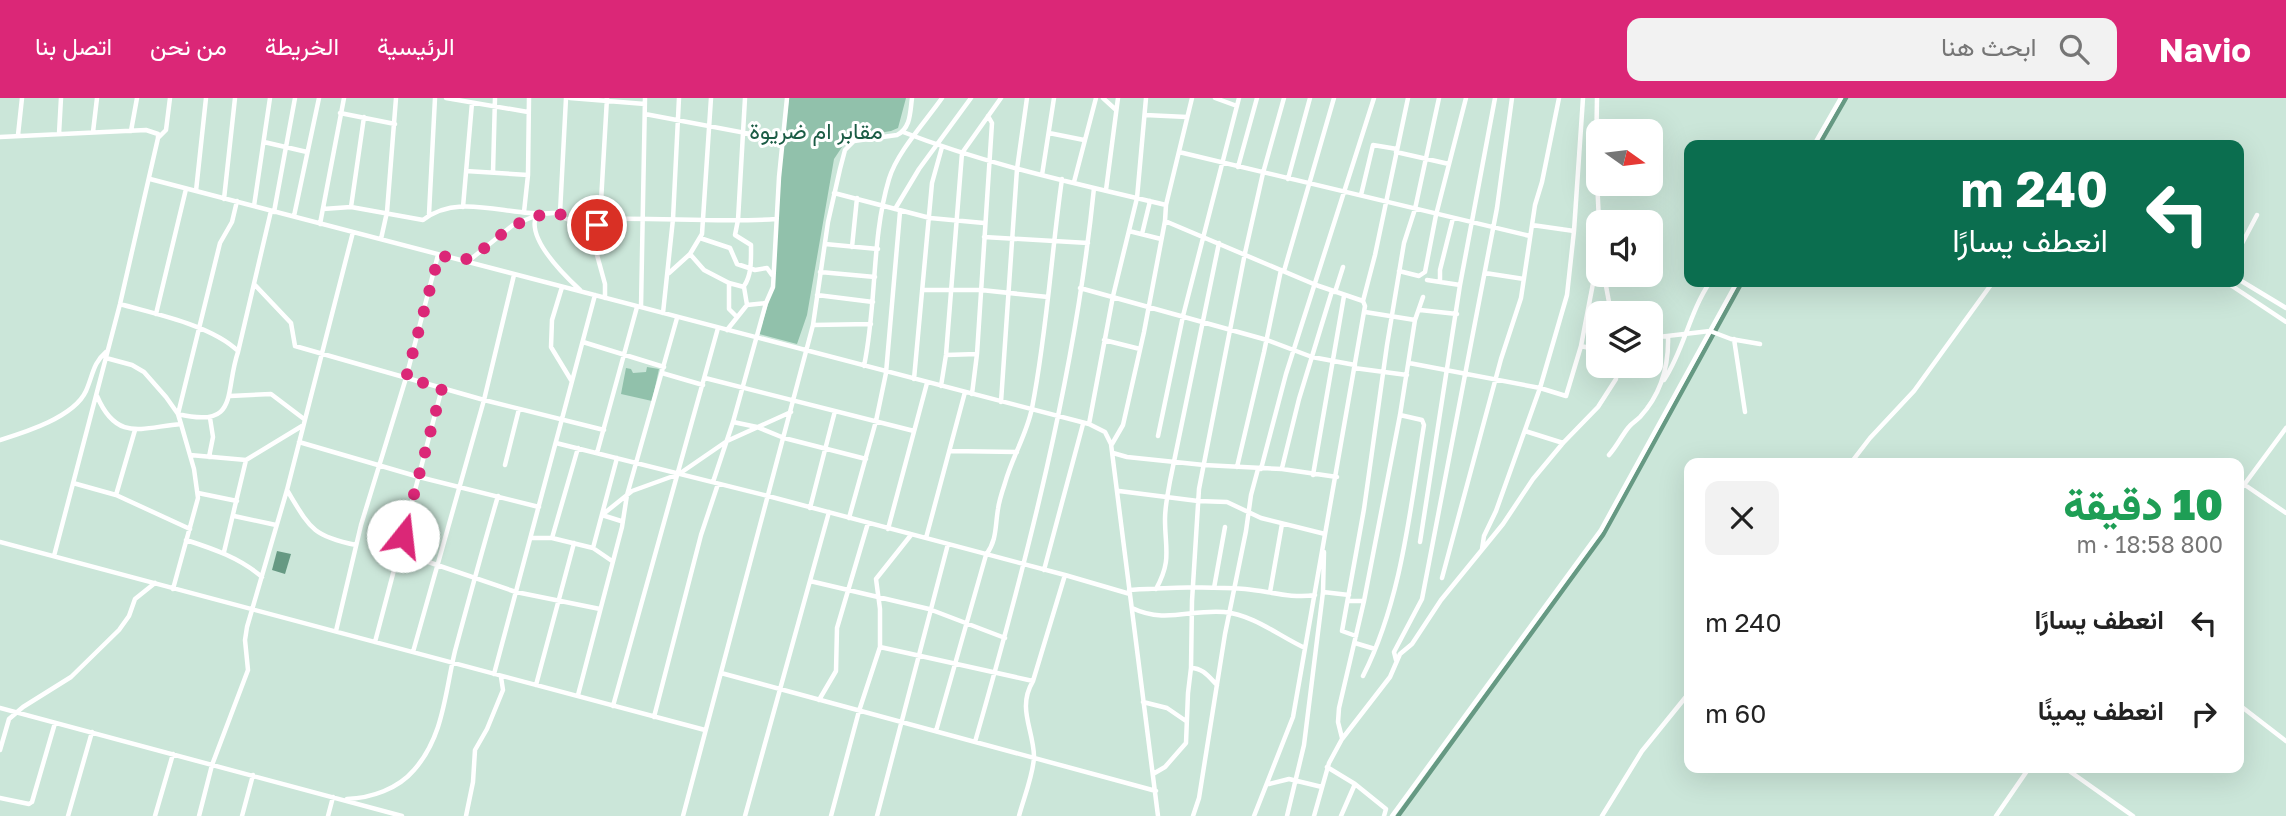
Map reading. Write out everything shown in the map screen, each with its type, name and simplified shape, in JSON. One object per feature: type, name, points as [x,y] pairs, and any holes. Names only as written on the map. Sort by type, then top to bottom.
[{"type":"street","points":[[18,135],[22,98]]},
{"type":"street","points":[[59,134],[61,98]]},
{"type":"street","points":[[93,132],[97,98]]},
{"type":"street","points":[[131,131],[138,98]]},
{"type":"street","points":[[158,138],[166,130],[170,98]]},
{"type":"street","points":[[196,191],[206,98]]},
{"type":"street","points":[[224,199],[235,98]]},
{"type":"street","points":[[254,206],[270,98]]},
{"type":"street","points":[[178,414],[210,418],[221,412],[230,396],[232,370],[273,211],[295,98]]},
{"type":"street","points":[[294,216],[319,98]]},
{"type":"street","points":[[320,224],[344,98]]},
{"type":"street","points":[[381,239],[387,212],[396,98]]},
{"type":"street","points":[[429,215],[435,98]]},
{"type":"street","points":[[446,98],[528,112]]},
{"type":"street","points":[[493,172],[495,98]]},
{"type":"street","points":[[524,212],[528,174],[529,98]]},
{"type":"street","points":[[560,214],[568,98],[645,101],[639,307],[597,453]]},
{"type":"street","points":[[663,313],[673,219],[679,98]]},
{"type":"street","points":[[668,274],[690,254],[700,238],[704,221],[711,98]]},
{"type":"street","points":[[745,98],[735,235],[751,244],[748,280],[744,286],[747,305]]},
{"type":"street","points":[[654,717],[715,483],[772,290],[787,98]]},
{"type":"street","points":[[903,132],[909,120],[912,98]]},
{"type":"street","points":[[864,366],[884,206],[891,175],[942,98]]},
{"type":"street","points":[[849,518],[876,421],[886,373],[897,210],[971,98]]},
{"type":"street","points":[[941,386],[946,355],[962,153],[1000,98]]},
{"type":"street","points":[[1000,402],[1017,169],[1027,98]]},
{"type":"street","points":[[1042,174],[1054,98]]},
{"type":"street","points":[[1074,182],[1096,98]]},
{"type":"street","points":[[1102,98],[1116,110]]},
{"type":"street","points":[[1106,190],[1118,98]]},
{"type":"street","points":[[1045,570],[1086,424],[1137,198],[1146,98]]},
{"type":"street","points":[[1111,444],[1123,425],[1149,305],[1166,205],[1192,98]]},
{"type":"street","points":[[1215,98],[1237,106]]},
{"type":"street","points":[[1158,436],[1202,236],[1239,98]]},
{"type":"street","points":[[1238,167],[1257,98]]},
{"type":"street","points":[[1153,774],[1165,767],[1184,747],[1187,734],[1198,501],[1245,253],[1284,98]]},
{"type":"street","points":[[1289,179],[1310,98]]},
{"type":"street","points":[[1237,468],[1282,271],[1334,98]]},
{"type":"street","points":[[1193,816],[1199,798],[1251,495],[1374,98]]},
{"type":"street","points":[[1254,816],[1293,717],[1365,312],[1363,301],[1408,98]]},
{"type":"street","points":[[1356,636],[1342,631],[1364,509],[1391,315],[1404,243],[1415,209],[1439,98]]},
{"type":"street","points":[[1399,271],[1419,276],[1424,274],[1466,98]]},
{"type":"street","points":[[1420,542],[1460,285],[1495,98]]},
{"type":"street","points":[[1396,660],[1394,652],[1422,599],[1485,272],[1512,98]]},
{"type":"street","points":[[1442,578],[1521,298],[1532,225],[1559,98]]},
{"type":"street","points":[[1482,549],[1484,536],[1496,511],[1540,388],[1567,295],[1583,98]]},
{"type":"street","points":[[1597,98],[1598,210]]},
{"type":"street","points":[[1817,140],[1841,98]]},
{"type":"street","points":[[605,298],[605,284],[597,255],[609,242],[609,235],[600,219],[607,99]]},
{"type":"street","points":[[463,207],[472,103]]},
{"type":"street","points":[[340,113],[395,124]]},
{"type":"street","points":[[645,114],[782,140]]},
{"type":"street","points":[[1144,115],[1187,117]]},
{"type":"street","points":[[972,394],[977,355],[992,122],[988,116]]},
{"type":"street","points":[[351,207],[364,117]]},
{"type":"street","points":[[0,137],[131,131],[158,134],[120,304],[54,556]]},
{"type":"street","points":[[683,816],[813,325],[834,193],[844,152],[850,143],[903,132],[939,146],[1017,169],[1166,205]]},
{"type":"street","points":[[1049,133],[1084,140]]},
{"type":"street","points":[[264,142],[307,152]]},
{"type":"street","points":[[1361,195],[1373,145],[1449,164]]},
{"type":"street","points":[[914,380],[932,181],[939,146]]},
{"type":"street","points":[[1179,152],[1530,236]]},
{"type":"street","points":[[466,171],[528,174]]},
{"type":"street","points":[[150,179],[1086,424],[1105,432],[1111,444],[1119,491],[1157,816]]},
{"type":"street","points":[[936,731],[986,555],[994,544],[998,508],[1008,470],[1032,410],[1049,302],[1053,240],[1062,179]]},
{"type":"street","points":[[975,742],[1025,565],[1059,418],[1088,243],[1094,188]]},
{"type":"street","points":[[156,314],[186,189]]},
{"type":"street","points":[[834,193],[930,218],[984,223]]},
{"type":"street","points":[[852,247],[856,198]]},
{"type":"street","points":[[178,414],[220,243],[232,222],[237,201]]},
{"type":"street","points":[[1142,234],[1150,201]]},
{"type":"street","points":[[323,209],[351,207],[423,220],[441,209],[463,207],[560,214],[587,228],[594,227],[600,219]]},
{"type":"street","points":[[456,259],[471,259],[513,225],[546,214]]},
{"type":"street","points":[[2244,240],[2258,215]]},
{"type":"street","points":[[536,216],[535,228],[554,265],[581,291]]},
{"type":"street","points":[[1440,281],[1440,270],[1453,218]]},
{"type":"street","points":[[600,219],[776,219]]},
{"type":"street","points":[[1165,221],[1316,285],[1363,301]]},
{"type":"street","points":[[1532,225],[1574,231]]},
{"type":"street","points":[[1129,231],[1161,239]]},
{"type":"street","points":[[199,816],[212,765],[248,670],[245,640],[247,627],[287,490],[353,232]]},
{"type":"street","points":[[984,237],[1088,243]]},
{"type":"street","points":[[700,238],[730,248],[737,264],[755,270],[767,268],[774,279]]},
{"type":"street","points":[[1156,589],[1164,575],[1168,557],[1165,517],[1168,497],[1219,243]]},
{"type":"street","points":[[825,244],[878,249]]},
{"type":"street","points":[[690,254],[701,268],[729,283],[744,286]]},
{"type":"street","points":[[335,631],[356,545],[406,378],[439,255]]},
{"type":"street","points":[[1282,469],[1312,357],[1343,267]]},
{"type":"street","points":[[820,272],[875,276]]},
{"type":"street","points":[[1485,272],[1524,279]]},
{"type":"street","points":[[413,653],[484,400],[514,275]]},
{"type":"street","points":[[1427,280],[1460,285]]},
{"type":"street","points":[[729,283],[729,309],[737,317]]},
{"type":"street","points":[[2244,283],[2286,308]]},
{"type":"street","points":[[255,284],[291,323],[295,346],[484,400],[604,430]]},
{"type":"street","points":[[562,287],[552,320],[551,347],[572,384]]},
{"type":"street","points":[[1409,363],[1567,395],[1581,346],[1592,287]]},
{"type":"street","points":[[1609,455],[1618,446],[1628,428],[1646,409],[1676,362],[1690,317],[1707,287]]},
{"type":"street","points":[[1392,816],[1601,530],[1734,287]]},
{"type":"street","points":[[1855,458],[1914,391],[1989,287]]},
{"type":"street","points":[[2234,287],[2286,322]]},
{"type":"street","points":[[1080,288],[1149,305],[1267,340],[1312,357],[1383,373],[1407,375]]},
{"type":"street","points":[[922,290],[981,290],[1048,298]]},
{"type":"street","points":[[494,674],[595,295]]},
{"type":"street","points":[[817,295],[873,302]]},
{"type":"street","points":[[1312,475],[1344,296]]},
{"type":"street","points":[[1342,739],[1338,722],[1339,708],[1364,601],[1401,415],[1416,320],[1423,297]]},
{"type":"street","points":[[727,330],[747,305],[766,303]]},
{"type":"street","points":[[120,304],[198,329],[229,343],[238,352]]},
{"type":"street","points":[[1420,310],[1457,314]]},
{"type":"street","points":[[1365,312],[1416,320]]},
{"type":"street","points":[[578,696],[622,527],[627,495],[677,318]]},
{"type":"street","points":[[813,325],[871,324]]},
{"type":"street","points":[[613,706],[718,328]]},
{"type":"street","points":[[1663,337],[1710,331],[1760,344]]},
{"type":"street","points":[[1662,384],[1668,353],[1668,336]]},
{"type":"street","points":[[1734,339],[1745,412]]},
{"type":"street","points":[[1104,340],[1140,349]]},
{"type":"street","points":[[583,342],[664,367]]},
{"type":"street","points":[[1581,346],[1586,347]]},
{"type":"street","points":[[1,439],[41,426],[74,405],[86,390],[95,364],[107,351]]},
{"type":"street","points":[[946,355],[977,355]]},
{"type":"street","points":[[106,358],[132,365],[144,372],[178,414],[190,455],[198,493],[197,504],[173,589]]},
{"type":"street","points":[[662,373],[703,385]]},
{"type":"street","points":[[705,378],[914,431]]},
{"type":"street","points":[[1314,816],[1327,767],[1342,739],[1390,677],[1396,660],[1412,643],[1441,600],[1454,587],[1563,443],[1605,398],[1616,378]]},
{"type":"street","points":[[888,529],[927,383]]},
{"type":"street","points":[[375,642],[442,388]]},
{"type":"street","points":[[926,538],[965,392]]},
{"type":"street","points":[[96,394],[104,411],[120,424],[135,430],[181,424]]},
{"type":"street","points":[[230,396],[271,394],[304,422]]},
{"type":"street","points":[[505,465],[519,409]]},
{"type":"street","points":[[810,508],[835,411]]},
{"type":"street","points":[[603,514],[632,491],[678,474],[727,441],[790,412]]},
{"type":"street","points":[[1363,676],[1375,649],[1407,536],[1424,425],[1422,420],[1401,415]]},
{"type":"street","points":[[209,457],[213,437],[210,418]]},
{"type":"street","points":[[190,455],[246,460],[304,422]]},
{"type":"street","points":[[733,422],[866,459]]},
{"type":"street","points":[[2286,428],[2245,485],[2286,513]]},
{"type":"street","points":[[116,495],[135,430]]},
{"type":"street","points":[[1525,430],[1563,443]]},
{"type":"street","points":[[299,442],[419,477],[539,507]]},
{"type":"street","points":[[556,443],[1129,592],[1192,587],[1302,597],[1315,595]]},
{"type":"street","points":[[552,538],[578,448]]},
{"type":"street","points":[[950,451],[1017,452]]},
{"type":"street","points":[[1113,453],[1127,457],[1237,468],[1282,469],[1336,477]]},
{"type":"street","points":[[593,548],[617,458]]},
{"type":"street","points":[[224,552],[246,460]]},
{"type":"street","points":[[73,483],[116,495],[190,529]]},
{"type":"street","points":[[287,490],[305,519],[322,536],[356,545]]},
{"type":"street","points":[[1119,491],[1227,502],[1282,524],[1325,534]]},
{"type":"street","points":[[198,493],[237,500]]},
{"type":"street","points":[[343,800],[392,788],[405,780],[416,768],[440,726],[452,663],[498,496]]},
{"type":"street","points":[[745,816],[829,512]]},
{"type":"street","points":[[603,514],[621,521]]},
{"type":"street","points":[[233,516],[276,525]]},
{"type":"street","points":[[819,700],[836,671],[837,628],[867,523]]},
{"type":"street","points":[[1270,592],[1282,524]]},
{"type":"street","points":[[1214,588],[1225,527]]},
{"type":"street","points":[[831,816],[859,711],[880,646],[881,625],[876,579],[911,535]]},
{"type":"street","points":[[531,538],[552,538],[593,548],[612,562]]},
{"type":"street","points":[[186,540],[224,552],[262,578]]},
{"type":"street","points":[[0,542],[705,730]]},
{"type":"street","points":[[536,685],[574,543]]},
{"type":"street","points":[[877,816],[948,544]]},
{"type":"street","points":[[1287,816],[1304,745],[1323,592],[1324,544]]},
{"type":"street","points":[[399,552],[516,592],[600,610]]},
{"type":"street","points":[[1019,816],[1034,759],[1025,694],[1033,681],[1065,575]]},
{"type":"street","points":[[810,581],[929,610],[1004,638]]},
{"type":"street","points":[[0,750],[9,719],[71,677],[120,630],[129,617],[135,599],[155,583]]},
{"type":"street","points":[[1323,592],[1364,601]]},
{"type":"street","points":[[1131,608],[1144,614],[1172,617],[1229,613],[1276,631],[1305,648]]},
{"type":"street","points":[[1355,643],[1375,649]]},
{"type":"street","points":[[880,646],[1033,681]]},
{"type":"street","points":[[1191,668],[1204,672],[1218,686]]},
{"type":"street","points":[[721,673],[1156,791]]},
{"type":"street","points":[[466,816],[473,782],[475,750],[488,729],[503,690],[501,676]]},
{"type":"street","points":[[1602,816],[1642,751],[1684,699]]},
{"type":"street","points":[[1143,702],[1167,708],[1186,722]]},
{"type":"street","points":[[0,708],[402,816]]},
{"type":"street","points":[[2244,709],[2286,741]]},
{"type":"street","points":[[0,798],[29,804],[32,802],[55,723]]},
{"type":"street","points":[[68,816],[92,732]]},
{"type":"street","points":[[155,816],[173,754]]},
{"type":"street","points":[[1327,767],[1386,809],[1384,816]]},
{"type":"street","points":[[1996,816],[2026,773]]},
{"type":"street","points":[[2072,773],[2133,816]]},
{"type":"street","points":[[242,816],[253,775]]},
{"type":"street","points":[[1268,784],[1285,779],[1322,787]]},
{"type":"street","points":[[1341,816],[1354,784]]},
{"type":"street","points":[[328,816],[333,797]]},
{"type":"green space","name":"مقابر ام ضريوة","points":[[789,98],[906,98],[898,128],[848,138],[834,159],[807,315],[797,344],[759,334],[774,284],[782,157]]},
{"type":"green space","points":[[647,367],[659,369],[652,401],[621,394],[626,368],[633,373],[646,372]]},
{"type":"shaded area","points":[[277,551],[291,554],[285,574],[272,570]]},
{"type":"waterway","points":[[1822,140],[1846,98]]},
{"type":"waterway","points":[[1398,816],[1603,535],[1739,287]]},
{"type":"route","points":[[403,536],[442,388],[406,378],[439,255],[471,259],[513,225],[546,214],[560,214],[587,228],[597,225]]}]
